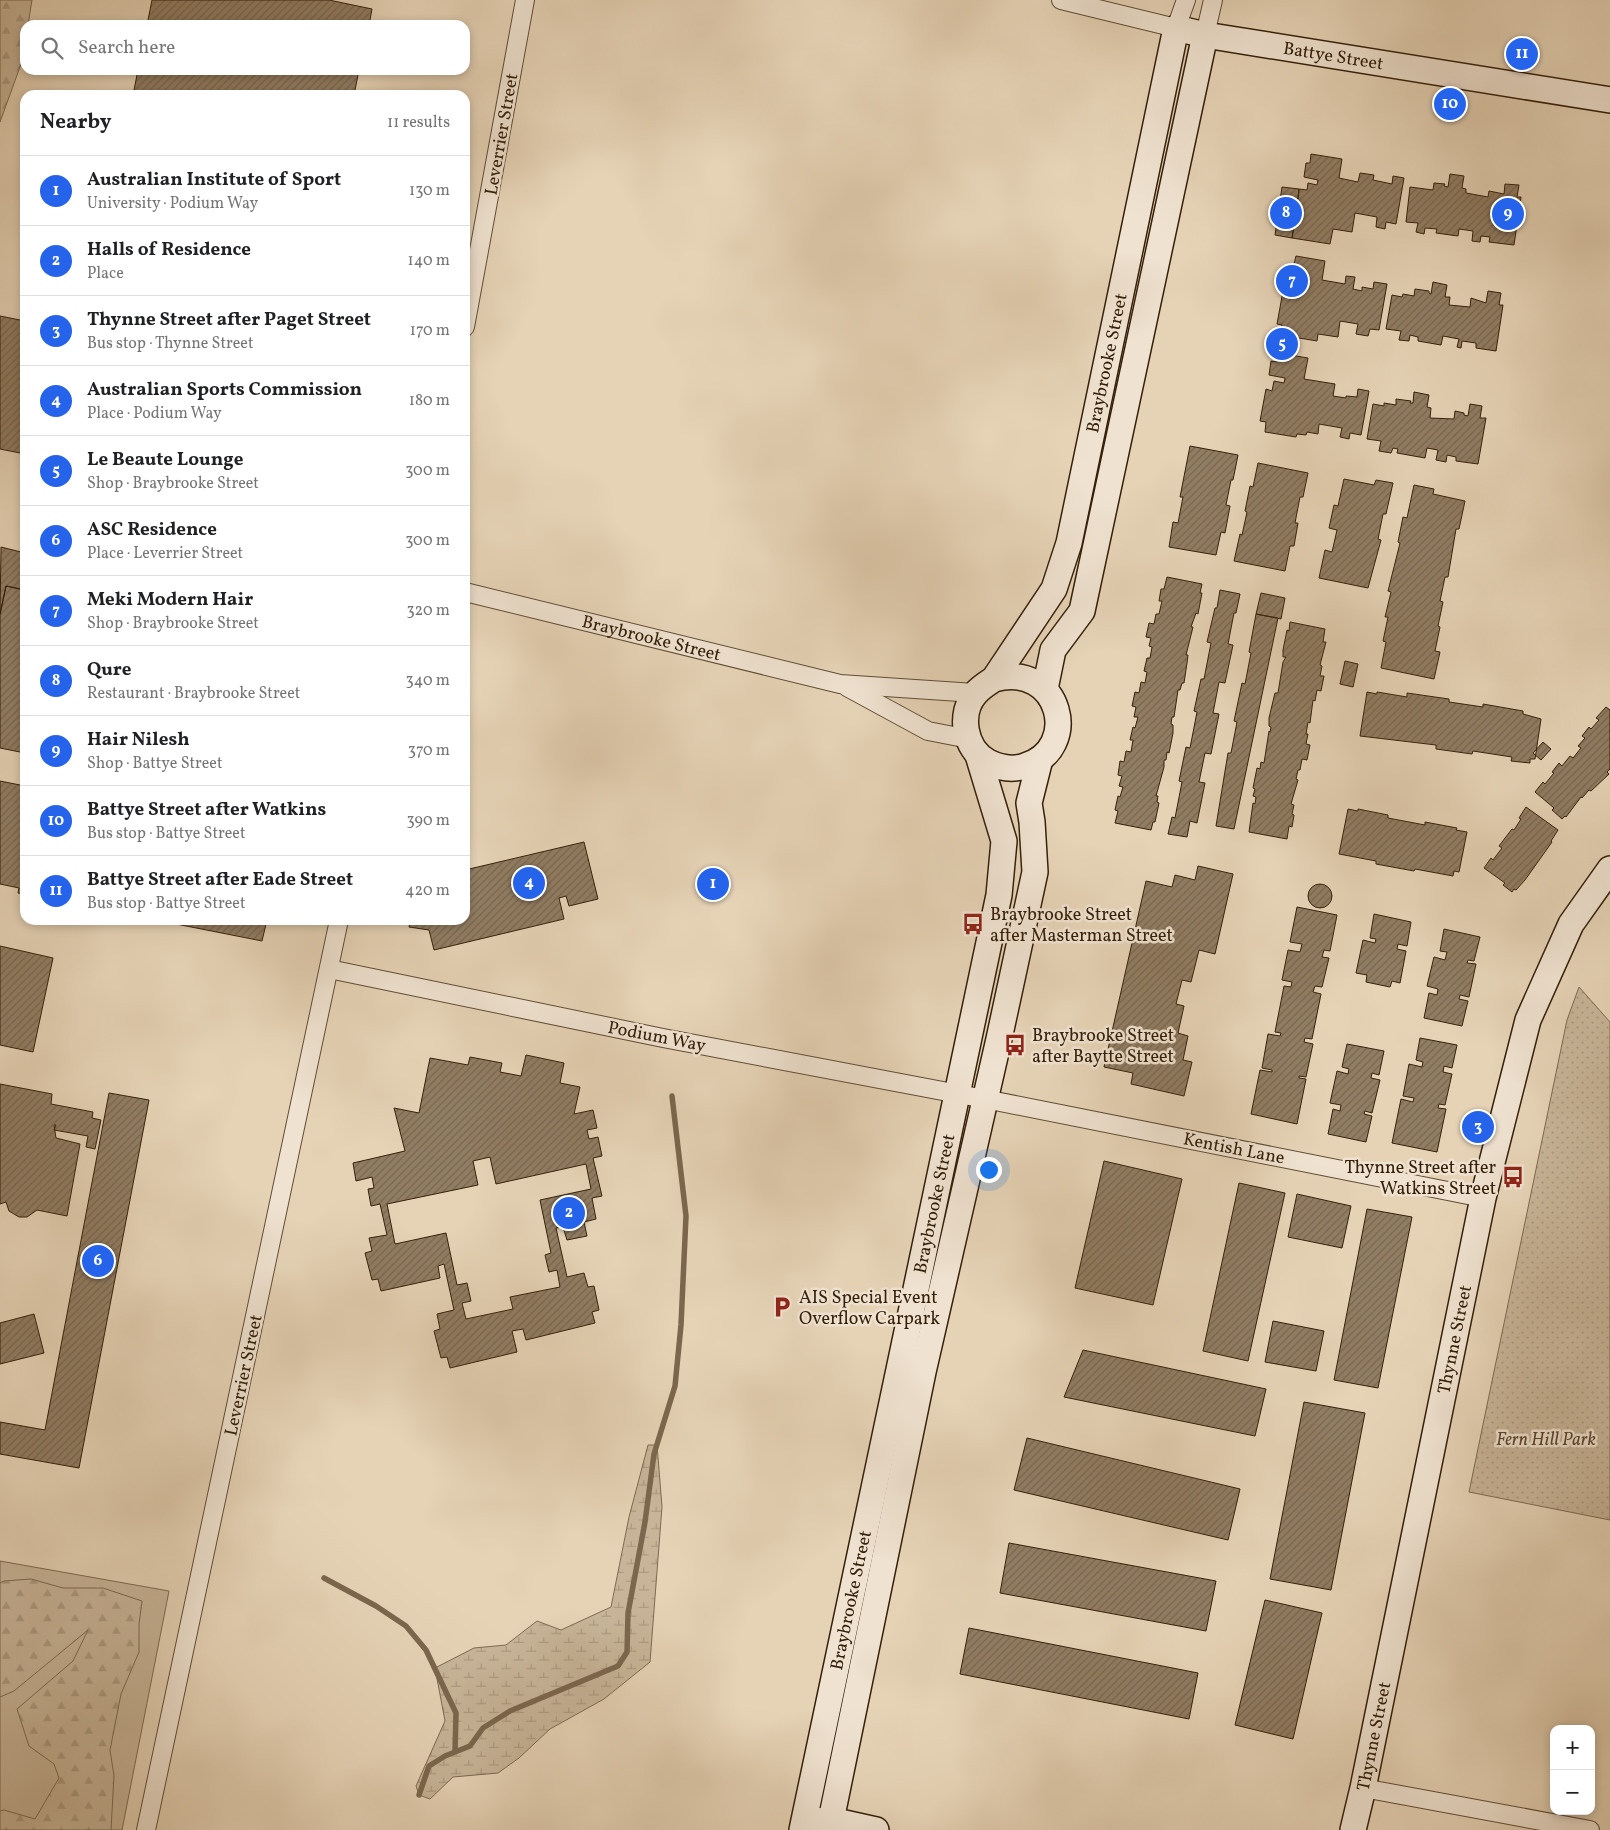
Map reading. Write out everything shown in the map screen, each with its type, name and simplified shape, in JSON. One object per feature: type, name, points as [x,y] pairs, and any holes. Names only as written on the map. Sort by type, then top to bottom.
[{"type":"street","name":"Leverrier Street","points":[[470,300],[525,0]]},
{"type":"street","name":"Battye Street","points":[[1061,0],[1205,35],[1610,100]]},
{"type":"street","points":[[1176,28],[1186,0]]},
{"type":"street","points":[[1205,35],[1213,0]]},
{"type":"street","name":"Braybrooke Street","points":[[470,593],[840,684],[985,686],[1054,589],[1069,542],[1176,28]]},
{"type":"street","name":"Braybrooke Street","points":[[1045,690],[1053,650],[1082,611],[1205,35]]},
{"type":"street","points":[[1069,542],[1096,550]]},
{"type":"street","points":[[1005,676],[1021,677],[1037,683],[1045,690],[1054,704],[1058,720],[1054,742],[1040,759],[1030,765],[1008,768],[987,762],[974,747],[966,728],[966,716],[969,704],[985,686],[1005,676]]},
{"type":"street","name":"Braybrooke Street","points":[[817,1826],[957,1094],[999,895],[1004,841],[974,747],[928,731],[840,684]]},
{"type":"street","name":"Braybrooke Street","points":[[817,1826],[986,1099],[1035,872],[1029,803],[1040,759]]},
{"type":"street","name":"Thynne Street","points":[[1353,1830],[1483,1198],[1528,1020],[1571,924],[1610,869]]},
{"type":"street","name":"Leverrier Street","points":[[146,1830],[338,925]]},
{"type":"street","name":"Podium Way","points":[[329,969],[663,1038],[986,1099]]},
{"type":"street","name":"Kentish Lane","points":[[986,1099],[1483,1198]]},
{"type":"street","points":[[1363,1788],[1590,1830]]},
{"type":"street","points":[[817,1826],[876,1830]]},
{"type":"green space","points":[[0,0],[32,0],[29,20],[20,20],[20,67],[0,122]]},
{"type":"green space","name":"Fern Hill Park","points":[[1579,987],[1610,1022],[1610,1520],[1469,1492],[1567,1020]]},
{"type":"green space","points":[[648,1445],[657,1445],[662,1507],[650,1662],[604,1699],[550,1729],[519,1758],[498,1773],[453,1777],[430,1799],[419,1795],[416,1786],[445,1721],[435,1668],[474,1648],[506,1645],[537,1621],[561,1630],[611,1607],[629,1517]]},
{"type":"green space","points":[[0,1561],[169,1591],[122,1830],[0,1830]]},
{"type":"green space","points":[[31,1579],[63,1588],[103,1588],[142,1601],[139,1624],[139,1652],[121,1694],[110,1750],[114,1776],[111,1830],[0,1830],[0,1811],[4,1810],[35,1819],[59,1778],[54,1764],[29,1746],[17,1709],[73,1661],[88,1630],[14,1691],[0,1697],[0,1583]]},
{"type":"building","points":[[152,0],[329,0],[372,9],[370,20],[148,20]]},
{"type":"building","points":[[137,75],[358,75],[355,90],[134,90]]},
{"type":"building","points":[[1311,154],[1342,159],[1339,178],[1358,182],[1360,173],[1374,175],[1373,180],[1392,184],[1393,176],[1404,178],[1396,224],[1386,222],[1385,229],[1376,227],[1377,217],[1355,213],[1352,232],[1333,229],[1330,244],[1292,238],[1294,226],[1291,226],[1295,200],[1298,199],[1299,189],[1307,190],[1308,183],[1317,185],[1318,180],[1304,177],[1306,163],[1310,163]]},
{"type":"building","points":[[1450,174],[1464,176],[1462,188],[1466,189],[1466,193],[1488,197],[1489,191],[1504,194],[1505,184],[1519,185],[1517,197],[1521,197],[1514,245],[1489,242],[1490,237],[1481,236],[1480,242],[1472,241],[1473,231],[1459,229],[1458,236],[1436,233],[1437,229],[1425,228],[1424,234],[1416,232],[1418,223],[1406,222],[1410,187],[1433,190],[1434,183],[1445,184],[1444,186],[1448,187]]},
{"type":"building","points":[[1282,187],[1299,189],[1298,199],[1295,200],[1291,226],[1294,226],[1292,238],[1275,235]]},
{"type":"building","points":[[1296,256],[1325,261],[1322,280],[1345,284],[1346,276],[1355,277],[1353,289],[1362,291],[1362,287],[1373,289],[1374,282],[1387,284],[1379,330],[1370,329],[1368,336],[1356,334],[1358,324],[1340,321],[1338,337],[1318,334],[1317,341],[1281,335],[1282,325],[1277,324],[1283,291],[1289,292],[1290,284],[1301,285],[1302,281],[1287,278],[1289,264],[1294,264]]},
{"type":"building","points":[[1433,282],[1447,285],[1445,297],[1450,297],[1449,305],[1470,307],[1471,298],[1486,303],[1488,291],[1501,293],[1499,305],[1503,305],[1496,351],[1476,348],[1476,343],[1462,341],[1461,348],[1457,347],[1459,339],[1443,336],[1441,345],[1418,341],[1418,337],[1410,335],[1409,341],[1399,340],[1401,331],[1386,329],[1392,295],[1402,297],[1403,294],[1414,296],[1415,289],[1429,291],[1431,294]]},
{"type":"building","points":[[0,316],[20,320],[20,453],[0,449]]},
{"type":"building","points":[[1278,353],[1308,358],[1304,379],[1335,384],[1333,396],[1357,397],[1358,389],[1369,391],[1361,435],[1350,433],[1349,439],[1340,437],[1342,428],[1319,424],[1318,434],[1307,432],[1306,435],[1297,434],[1296,437],[1265,432],[1266,422],[1260,421],[1266,389],[1272,391],[1274,381],[1284,383],[1285,378],[1269,375],[1271,361],[1277,362]]},
{"type":"building","points":[[1414,392],[1429,395],[1427,407],[1431,408],[1430,418],[1454,419],[1455,411],[1468,416],[1470,404],[1482,406],[1480,418],[1486,418],[1478,464],[1456,461],[1456,457],[1447,455],[1446,462],[1436,460],[1438,450],[1427,448],[1425,458],[1397,453],[1398,449],[1393,448],[1391,453],[1379,451],[1381,441],[1367,439],[1373,404],[1384,406],[1384,403],[1396,405],[1396,399],[1413,403]]},
{"type":"building","points":[[1190,446],[1238,455],[1226,505],[1230,506],[1225,533],[1221,532],[1216,555],[1169,547],[1173,522],[1178,523],[1183,497],[1180,497]]},
{"type":"building","points":[[1258,463],[1308,473],[1303,497],[1300,497],[1295,523],[1298,523],[1294,546],[1290,546],[1285,571],[1234,561],[1247,512],[1245,511],[1250,486],[1253,487]]},
{"type":"building","points":[[1344,479],[1374,485],[1376,480],[1393,483],[1386,514],[1383,514],[1378,539],[1381,540],[1368,588],[1319,578],[1325,550],[1332,552],[1337,530],[1329,528],[1334,505],[1338,506]]},
{"type":"building","points":[[1414,485],[1434,489],[1433,494],[1465,501],[1459,529],[1456,529],[1448,577],[1445,577],[1440,601],[1443,602],[1435,651],[1440,652],[1434,679],[1381,668],[1386,642],[1383,641],[1388,617],[1385,617],[1391,592],[1388,591],[1400,543],[1398,542],[1403,517],[1407,518]]},
{"type":"building","points":[[1,547],[20,552],[20,589],[6,586],[0,614]]},
{"type":"building","points":[[1167,577],[1202,584],[1200,593],[1202,593],[1198,614],[1196,613],[1191,627],[1193,627],[1186,655],[1188,655],[1184,683],[1182,683],[1180,690],[1178,690],[1174,717],[1172,717],[1171,724],[1173,725],[1173,733],[1169,753],[1167,752],[1166,760],[1164,760],[1164,767],[1156,796],[1158,796],[1157,802],[1159,803],[1155,822],[1153,822],[1151,830],[1115,823],[1118,811],[1115,810],[1118,796],[1120,797],[1123,787],[1119,786],[1122,776],[1118,775],[1120,761],[1124,762],[1126,751],[1131,752],[1133,740],[1130,740],[1138,717],[1134,717],[1136,707],[1132,706],[1135,692],[1139,693],[1141,682],[1145,683],[1147,672],[1144,671],[1147,658],[1150,658],[1152,647],[1149,646],[1151,638],[1146,637],[1149,623],[1154,624],[1156,614],[1159,614],[1162,601],[1159,601],[1161,589],[1164,589]]},
{"type":"building","points":[[6,586],[20,589],[20,752],[0,748],[0,615]]},
{"type":"building","points":[[1220,590],[1240,594],[1228,644],[1233,645],[1225,683],[1219,682],[1213,713],[1219,714],[1211,754],[1205,753],[1199,782],[1205,783],[1197,823],[1190,821],[1187,837],[1168,834],[1172,817],[1175,818],[1182,782],[1179,781],[1186,747],[1190,748],[1197,712],[1194,711],[1201,679],[1204,679],[1211,643],[1207,642]]},
{"type":"building","points":[[1261,593],[1285,598],[1281,619],[1256,614]]},
{"type":"building","points":[[1256,614],[1278,618],[1234,829],[1216,826],[1228,753],[1231,753],[1237,722],[1234,721],[1242,683],[1245,684],[1251,653],[1249,652]]},
{"type":"building","points":[[1290,622],[1325,629],[1323,642],[1326,642],[1320,665],[1322,666],[1320,676],[1324,676],[1321,691],[1317,690],[1315,701],[1313,700],[1310,723],[1308,722],[1306,744],[1310,745],[1307,760],[1302,759],[1300,770],[1298,770],[1296,779],[1298,780],[1291,804],[1294,805],[1292,814],[1294,815],[1292,827],[1289,826],[1287,839],[1249,832],[1253,803],[1255,804],[1256,797],[1253,796],[1255,789],[1253,788],[1257,768],[1260,769],[1261,762],[1264,763],[1271,727],[1269,726],[1269,718],[1275,693],[1278,693],[1283,662],[1286,657],[1283,657],[1283,650]]},
{"type":"building","points":[[1345,661],[1358,664],[1353,687],[1340,684]]},
{"type":"building","points":[[1367,692],[1407,697],[1407,693],[1449,699],[1449,702],[1483,707],[1483,704],[1523,711],[1523,714],[1541,719],[1535,759],[1530,759],[1530,763],[1511,761],[1512,757],[1473,751],[1472,754],[1436,749],[1436,745],[1360,736]]},
{"type":"building","points":[[1606,707],[1610,710],[1610,769],[1607,772],[1609,774],[1591,791],[1589,790],[1581,797],[1566,817],[1562,819],[1552,810],[1554,808],[1535,792],[1543,782],[1545,784],[1559,763],[1562,766],[1570,756],[1573,758],[1581,748],[1578,746],[1585,738],[1582,736],[1589,727],[1591,729],[1599,720],[1596,718]]},
{"type":"building","points":[[1543,742],[1551,749],[1541,760],[1533,753]]},
{"type":"building","points":[[0,781],[20,785],[20,893],[18,893],[19,888],[0,884]]},
{"type":"building","points":[[1526,807],[1558,830],[1552,842],[1525,880],[1512,892],[1503,885],[1505,883],[1484,868],[1502,848],[1499,846],[1512,829],[1514,830]]},
{"type":"building","points":[[1348,809],[1388,815],[1388,818],[1425,825],[1425,822],[1457,828],[1456,830],[1467,832],[1459,872],[1454,871],[1453,876],[1415,869],[1414,871],[1376,864],[1376,861],[1339,854]]},
{"type":"building","points":[[584,842],[598,899],[569,906],[566,896],[559,898],[564,919],[434,950],[429,930],[409,927],[410,925],[470,925],[470,869]]},
{"type":"building","points":[[1198,866],[1233,874],[1215,954],[1199,950],[1191,982],[1182,980],[1176,1004],[1184,1006],[1178,1033],[1188,1036],[1183,1060],[1192,1062],[1184,1096],[1131,1084],[1133,1073],[1104,1067],[1146,881],[1172,887],[1175,875],[1195,880]]},
{"type":"building","points":[[1320,884],[1329,887],[1332,896],[1329,905],[1320,908],[1311,905],[1308,896],[1311,887]]},
{"type":"building","points":[[1297,907],[1337,915],[1330,951],[1324,950],[1322,957],[1329,958],[1322,987],[1315,986],[1313,992],[1321,994],[1312,1039],[1305,1038],[1304,1042],[1313,1044],[1306,1077],[1299,1076],[1299,1078],[1306,1079],[1297,1124],[1251,1114],[1260,1070],[1272,1072],[1272,1070],[1262,1068],[1268,1034],[1280,1036],[1281,1033],[1275,1032],[1284,986],[1291,987],[1292,982],[1282,980],[1288,950],[1300,952],[1302,944],[1290,942]]},
{"type":"building","points":[[1374,914],[1411,922],[1407,946],[1398,944],[1397,949],[1406,951],[1400,983],[1392,981],[1390,987],[1366,982],[1367,975],[1356,973],[1363,940],[1375,943],[1376,939],[1370,938]]},
{"type":"building","points":[[181,925],[266,925],[262,941]]},
{"type":"building","points":[[1444,929],[1480,937],[1474,961],[1468,960],[1467,963],[1476,964],[1469,997],[1460,995],[1459,999],[1468,1001],[1462,1026],[1424,1018],[1429,993],[1437,995],[1438,989],[1427,986],[1434,957],[1445,960],[1447,952],[1440,951]]},
{"type":"building","points":[[0,946],[53,958],[33,1052],[0,1045]]},
{"type":"building","points":[[1420,1038],[1457,1045],[1452,1068],[1444,1066],[1443,1072],[1452,1074],[1445,1105],[1439,1104],[1438,1108],[1446,1109],[1437,1152],[1392,1143],[1401,1099],[1413,1102],[1414,1098],[1403,1096],[1409,1064],[1422,1067],[1423,1062],[1416,1060]]},
{"type":"building","points":[[1347,1044],[1384,1051],[1379,1075],[1372,1073],[1371,1078],[1380,1080],[1372,1113],[1365,1111],[1364,1114],[1372,1116],[1366,1142],[1328,1134],[1333,1109],[1340,1111],[1341,1105],[1330,1103],[1337,1071],[1348,1074],[1349,1069],[1342,1067]]},
{"type":"building","points":[[526,1055],[564,1063],[560,1083],[580,1087],[574,1114],[593,1110],[597,1128],[587,1130],[589,1139],[598,1137],[602,1156],[593,1158],[602,1196],[592,1198],[596,1219],[584,1222],[587,1236],[567,1240],[563,1227],[556,1228],[567,1277],[584,1273],[588,1287],[594,1286],[599,1310],[592,1312],[595,1323],[526,1340],[523,1329],[512,1331],[517,1352],[450,1368],[447,1357],[441,1358],[434,1331],[440,1329],[437,1314],[454,1310],[444,1264],[438,1266],[440,1278],[381,1291],[378,1279],[372,1280],[365,1253],[372,1251],[369,1238],[387,1235],[380,1204],[371,1206],[368,1189],[374,1188],[372,1177],[356,1181],[353,1163],[405,1151],[394,1108],[419,1113],[430,1058],[468,1065],[470,1057],[502,1063],[500,1072],[521,1076]],"holes":[[[490,1157],[496,1184],[586,1164],[591,1189],[540,1200],[551,1253],[545,1255],[549,1272],[557,1270],[560,1287],[510,1297],[513,1309],[466,1319],[462,1303],[471,1301],[467,1283],[457,1285],[446,1233],[395,1244],[387,1204],[478,1185],[473,1161]]]},
{"type":"building","points":[[0,1084],[52,1094],[51,1104],[93,1112],[92,1118],[101,1120],[95,1149],[86,1147],[88,1136],[55,1130],[56,1138],[80,1144],[67,1216],[37,1210],[27,1217],[19,1217],[9,1211],[6,1202],[0,1204]]},
{"type":"building","points":[[109,1093],[149,1100],[79,1468],[0,1454],[0,1422],[45,1430]]},
{"type":"building","points":[[1104,1161],[1182,1179],[1153,1305],[1075,1288]]},
{"type":"building","points":[[1239,1183],[1285,1193],[1248,1361],[1203,1351]]},
{"type":"building","points":[[1297,1194],[1351,1206],[1342,1248],[1288,1237]]},
{"type":"building","points":[[1367,1209],[1412,1217],[1378,1388],[1334,1380]]},
{"type":"building","points":[[34,1314],[44,1353],[0,1364],[0,1323]]},
{"type":"building","points":[[1273,1321],[1324,1331],[1316,1371],[1265,1362]]},
{"type":"building","points":[[1083,1350],[1266,1389],[1255,1436],[1064,1397]]},
{"type":"building","points":[[1304,1402],[1365,1413],[1331,1590],[1270,1579]]},
{"type":"building","points":[[1027,1438],[1240,1489],[1228,1540],[1014,1490]]},
{"type":"building","points":[[1009,1543],[1216,1581],[1206,1631],[1000,1593]]},
{"type":"building","points":[[1265,1600],[1322,1613],[1293,1739],[1235,1725]]},
{"type":"building","points":[[969,1628],[1198,1673],[1189,1719],[960,1674]]},
{"type":"waterway","points":[[419,1795],[429,1766],[445,1756],[470,1746],[483,1728],[510,1711],[618,1666],[627,1652],[628,1613],[645,1522],[654,1454],[675,1386],[681,1325],[686,1216],[672,1096]]},
{"type":"waterway","points":[[324,1578],[376,1606],[406,1626],[426,1650],[456,1713],[455,1752]]},
{"type":"place","name":"Battye Street after Eade Street","points":[[1522,54]]},
{"type":"place","name":"Battye Street after Watkins","points":[[1450,104]]},
{"type":"place","name":"Qure","points":[[1286,213]]},
{"type":"place","name":"Hair Nilesh","points":[[1508,214]]},
{"type":"place","name":"Meki Modern Hair","points":[[1292,281]]},
{"type":"place","name":"Le Beaute Lounge","points":[[1282,344]]},
{"type":"place","name":"Australian Sports Commission","points":[[529,883]]},
{"type":"place","name":"Australian Institute of Sport","points":[[713,884]]},
{"type":"place","name":"Braybrooke Street after Masterman Street","points":[[973,924]]},
{"type":"place","name":"Braybrooke Street after Baytte Street","points":[[1015,1045]]},
{"type":"place","name":"Thynne Street after Paget Street","points":[[1478,1127]]},
{"type":"place","name":"Thynne Street after Watkins Street","points":[[1513,1177]]},
{"type":"place","name":"Halls of Residence","points":[[569,1213]]},
{"type":"place","name":"ASC Residence","points":[[98,1261]]},
{"type":"place","name":"AIS Special Event Overflow Carpark","points":[[782,1307]]}]
